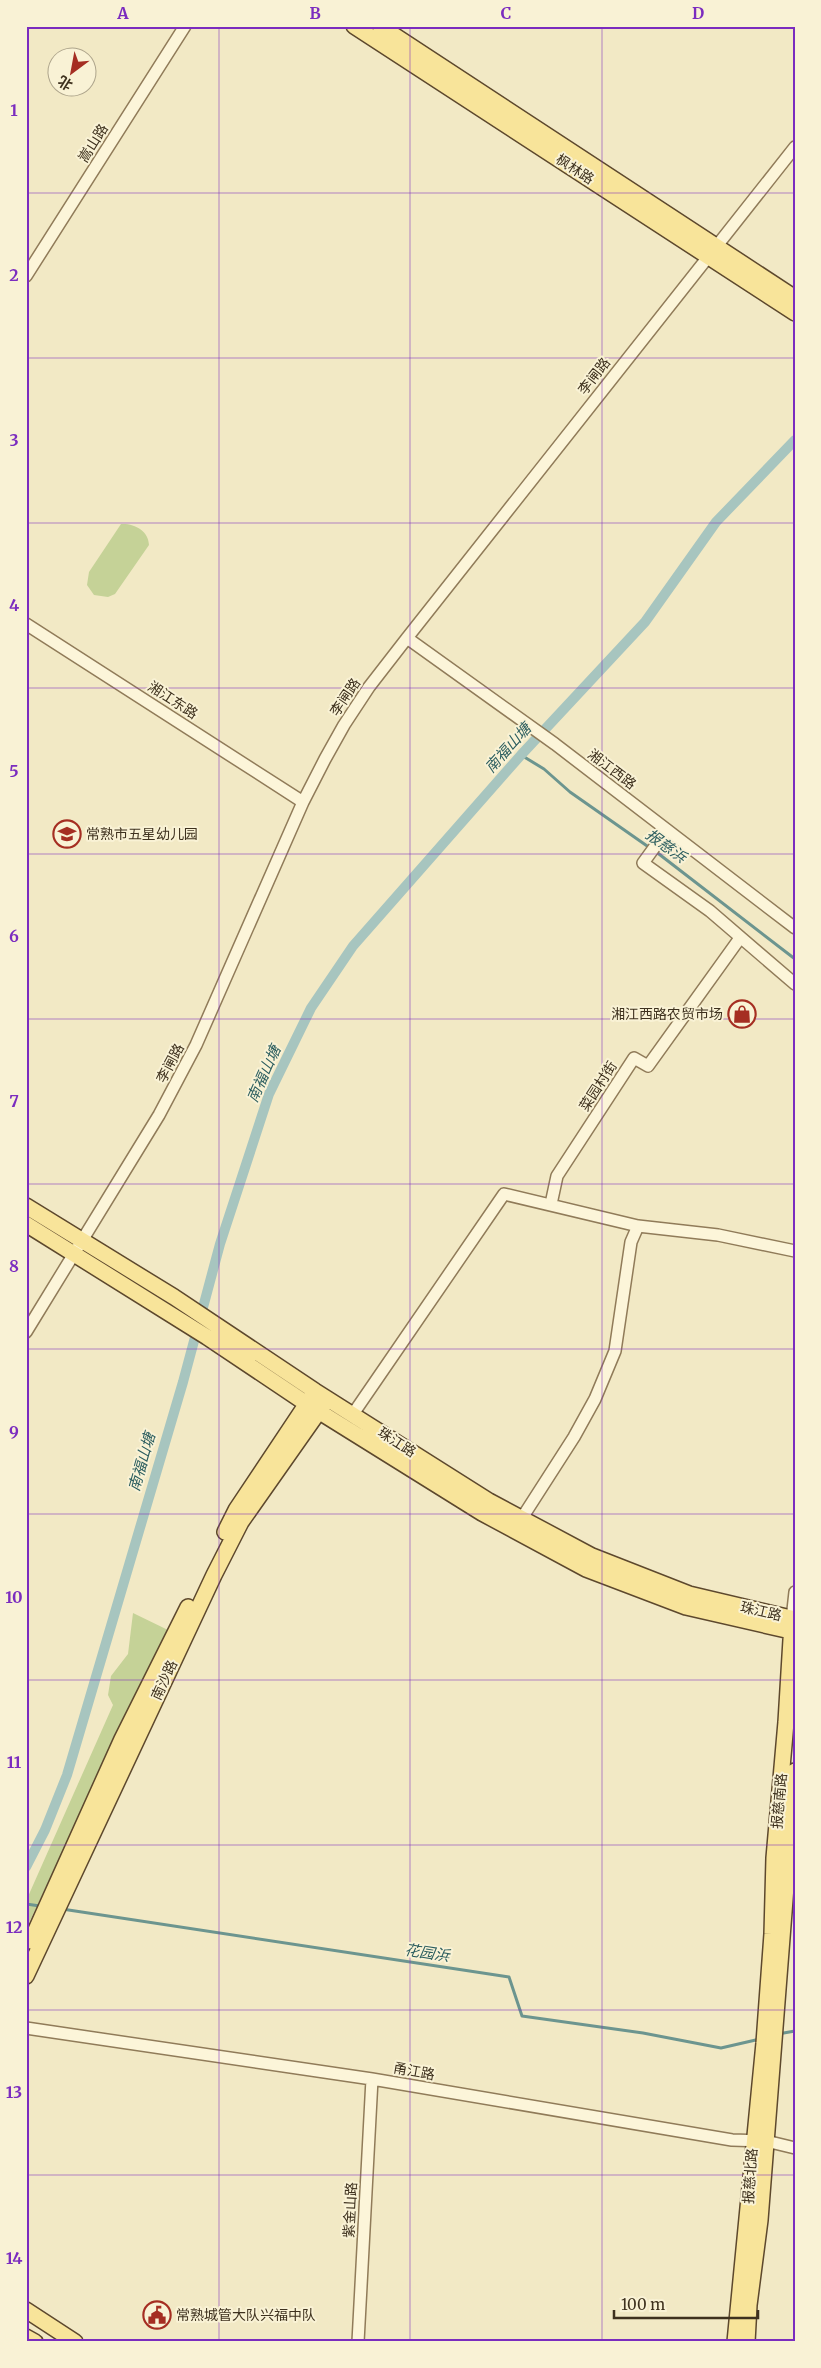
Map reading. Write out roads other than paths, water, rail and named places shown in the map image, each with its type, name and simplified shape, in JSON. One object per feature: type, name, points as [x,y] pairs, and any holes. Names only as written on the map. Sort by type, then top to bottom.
[{"type":"main road","name":"枫林路","points":[[354,26],[711,251],[795,298]]},
{"type":"main road","name":"枫林路","points":[[380,26],[711,251],[795,313]]},
{"type":"main road","name":"珠江路","points":[[26,1206],[78,1248],[165,1310],[313,1407],[482,1513],[586,1569],[686,1607],[793,1625]]},
{"type":"main road","name":"珠江路","points":[[26,1224],[174,1297],[489,1501],[592,1556],[689,1594],[793,1625]]},
{"type":"main road","name":"南沙路","points":[[26,1976],[52,1907],[122,1740],[236,1510],[322,1394]]},
{"type":"main road","name":"报慈南路","points":[[771,2013],[774,1858],[793,1625]]},
{"type":"main road","name":"报慈南路","points":[[771,2013],[795,1771]]},
{"type":"main road","name":"南沙路","points":[[26,1953],[52,1907]]},
{"type":"main road","name":"报慈北路","points":[[735,2342],[759,2140],[771,2013]]},
{"type":"main road","name":"报慈北路","points":[[747,2342],[759,2140]]},
{"type":"main road","points":[[26,2310],[76,2342]]},
{"type":"main road","points":[[26,2336],[35,2342]]},
{"type":"street","name":"嵩山路","points":[[26,276],[185,26]]},
{"type":"street","name":"李闸路","points":[[26,1332],[160,1115],[196,1045],[303,802],[344,725],[369,687],[407,638],[795,147]]},
{"type":"street","name":"湘江东路","points":[[26,624],[303,802]]},
{"type":"street","name":"湘江西路","points":[[407,638],[555,744],[795,928]]},
{"type":"street","points":[[667,830],[643,863],[710,911],[795,984]]},
{"type":"street","name":"菜园村街","points":[[551,1204],[557,1176],[634,1058],[648,1066],[740,938]]},
{"type":"street","points":[[353,1414],[504,1194],[638,1226],[718,1235],[795,1251]]},
{"type":"street","points":[[522,1518],[574,1437],[595,1399],[615,1351],[631,1242],[638,1226]]},
{"type":"street","name":"报慈南路","points":[[793,1625],[795,1592]]},
{"type":"street","name":"甬江路","points":[[26,2028],[372,2079],[732,2140],[759,2140],[795,2148]]},
{"type":"street","name":"紫金山路","points":[[358,2342],[372,2079]]},
{"type":"waterway","name":"南福山塘","points":[[26,1867],[45,1830],[67,1775],[183,1382],[220,1244],[269,1094],[311,1008],[353,946],[521,755],[645,622],[716,522],[795,440]]},
{"type":"waterway","name":"报慈浜","points":[[521,755],[544,769],[570,792],[650,848]]},
{"type":"waterway","name":"报慈浜","points":[[655,851],[795,959]]},
{"type":"waterway","name":"花园浜","points":[[26,1904],[40,1906]]},
{"type":"waterway","name":"花园浜","points":[[62,1909],[509,1977],[522,2016],[643,2033],[721,2048],[760,2039]]},
{"type":"waterway","name":"花园浜","points":[[778,2034],[795,2031]]},
{"type":"place","name":"常熟市五星幼儿园","points":[[67,834]]},
{"type":"place","name":"湘江西路农贸市场","points":[[742,1014]]},
{"type":"place","name":"常熟城管大队兴福中队","points":[[157,2315]]}]
